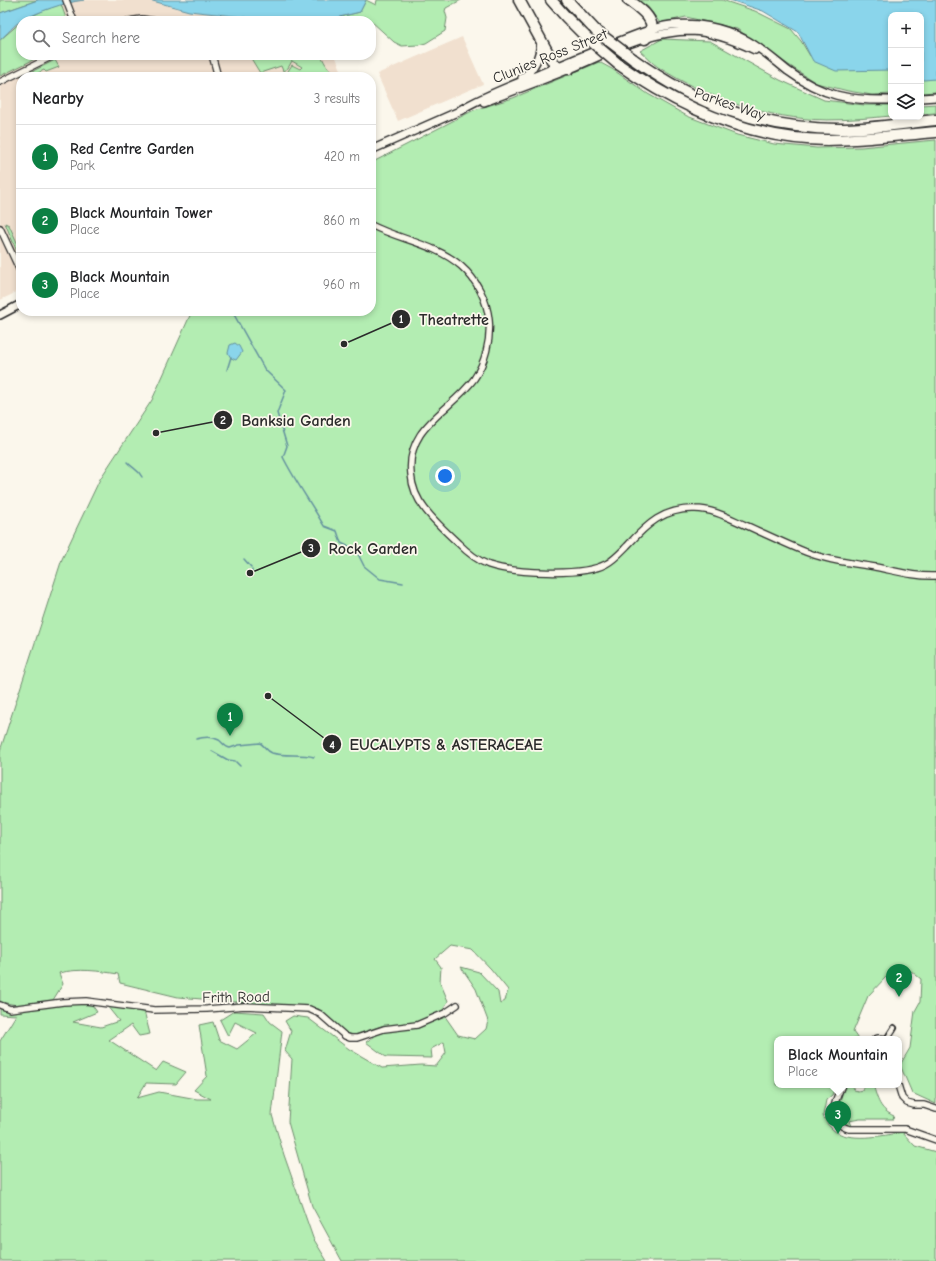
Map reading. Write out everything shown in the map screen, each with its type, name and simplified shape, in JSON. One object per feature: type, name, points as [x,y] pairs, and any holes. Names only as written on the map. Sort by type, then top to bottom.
[{"type":"highway","points":[[519,0],[553,62],[557,66],[569,69]]},
{"type":"highway","name":"Parkes Way","points":[[550,0],[585,36],[618,64],[646,83],[692,108],[723,121],[767,133],[825,140],[856,140],[936,132]]},
{"type":"highway","name":"Parkes Way","points":[[567,0],[596,30],[652,73],[690,95],[726,110],[764,121],[816,128],[841,129],[936,120]]},
{"type":"highway","points":[[628,0],[649,17],[651,29],[645,39]]},
{"type":"street","points":[[66,0],[72,16]]},
{"type":"street","name":"Clunies Ross Street","points":[[460,110],[475,101],[557,66],[651,29],[672,25],[693,24],[727,31],[760,48],[773,59]]},
{"type":"street","name":"Clunies Ross Street","points":[[376,148],[460,110],[645,39],[664,34],[691,31],[713,34],[736,42],[773,59]]},
{"type":"street","points":[[514,84],[532,70],[536,64],[539,56],[541,41]]},
{"type":"street","points":[[773,59],[805,82],[823,91],[853,99],[888,100]]},
{"type":"street","points":[[20,72],[45,60]]},
{"type":"street","points":[[213,60],[217,72]]},
{"type":"street","points":[[0,82],[16,74]]},
{"type":"street","points":[[924,98],[936,97]]},
{"type":"street","points":[[376,227],[390,234],[432,248],[444,254],[461,266],[473,279],[482,294],[487,309],[489,338],[482,364],[474,378],[463,391],[424,429],[414,446],[410,468],[413,488],[425,509],[443,529],[474,558],[488,564],[515,570],[581,572],[593,570],[611,561],[642,529],[654,520],[677,510],[698,509],[728,517],[802,551],[818,556],[925,577],[936,576]]},
{"type":"street","points":[[0,228],[16,262]]},
{"type":"street","points":[[0,314],[16,306]]},
{"type":"street","name":"Frith Road","points":[[0,1005],[10,1009],[63,1002],[86,1001],[154,1010],[207,1009],[245,1006],[310,1009],[320,1014],[345,1036],[350,1038],[357,1038],[384,1029],[417,1025],[457,1006]]},
{"type":"street","points":[[889,1036],[894,1028]]},
{"type":"street","points":[[841,1088],[836,1098],[834,1118],[842,1127],[848,1129],[905,1129],[936,1140]]},
{"type":"street","points":[[899,1088],[902,1098],[907,1103],[924,1105],[936,1109]]},
{"type":"shaded area","points":[[0,0],[366,0],[333,16],[16,16],[16,60],[337,60],[342,72],[16,72],[16,292],[0,300]]},
{"type":"shaded area","points":[[462,37],[483,84],[398,121],[377,74]]},
{"type":"green space","points":[[0,0],[38,0],[0,13]]},
{"type":"green space","points":[[366,0],[376,5],[377,0],[461,0],[446,8],[445,11],[447,18],[445,31],[426,43],[418,45],[402,46],[394,42],[376,26],[376,16],[344,16],[360,12]]},
{"type":"green space","points":[[637,0],[722,0],[755,11],[791,29],[801,41],[810,56],[888,60],[888,94],[872,95],[816,83],[737,29],[686,17],[660,23],[648,7]]},
{"type":"green space","points":[[61,4],[65,16],[32,16]]},
{"type":"green space","points":[[16,26],[16,60],[33,60],[0,76],[0,40]]},
{"type":"green space","points":[[662,39],[710,41],[780,80],[824,100],[864,105],[888,105],[888,116],[827,120],[783,116],[761,111],[718,98],[697,89],[656,65],[640,51]]},
{"type":"green space","points":[[55,60],[59,67],[46,72],[44,70],[40,72],[31,72]]},
{"type":"green space","points":[[252,60],[324,60],[334,72],[288,72],[292,65],[300,69],[302,67],[292,61],[288,68],[283,71],[281,66],[259,72]]},
{"type":"green space","points":[[599,62],[612,69],[648,94],[687,116],[737,135],[774,144],[817,148],[861,147],[936,140],[936,1104],[912,1093],[902,1070],[902,1062],[910,1048],[915,1011],[920,1002],[921,979],[911,971],[886,977],[868,996],[853,1032],[856,1036],[774,1036],[774,1088],[835,1088],[832,1095],[826,1100],[823,1116],[832,1129],[847,1136],[856,1137],[886,1135],[902,1132],[915,1146],[936,1152],[936,1261],[342,1261],[312,1206],[288,1122],[292,1059],[285,1051],[291,1031],[285,1021],[293,1016],[308,1018],[349,1049],[382,1068],[421,1065],[436,1066],[446,1053],[444,1042],[431,1049],[432,1058],[386,1057],[366,1042],[384,1030],[401,1028],[384,1025],[354,1035],[343,1032],[319,1009],[178,997],[120,983],[118,974],[96,971],[81,970],[59,973],[63,984],[53,1000],[17,1005],[0,1002],[0,751],[62,559],[100,479],[152,400],[190,316],[376,316],[376,160],[474,110],[513,98]],"holes":[[[450,946],[473,950],[508,990],[505,1001],[500,1004],[498,992],[479,972],[461,967],[476,989],[488,1021],[486,1029],[475,1039],[458,1035],[442,1012],[448,1001],[440,982],[441,967],[435,959]]]},
{"type":"green space","points":[[924,72],[936,74],[936,92],[924,93]]},
{"type":"green space","points":[[936,104],[936,113],[924,114],[924,105]]},
{"type":"green space","points":[[5,223],[9,225],[16,240],[16,249]]},
{"type":"green space","points":[[90,1002],[97,1012],[73,1022],[101,1027],[119,1021],[107,1006],[144,1011],[150,1034],[139,1036],[131,1025],[109,1040],[156,1071],[163,1062],[186,1072],[176,1084],[146,1083],[137,1098],[159,1092],[197,1099],[211,1099],[194,1090],[207,1076],[199,1025],[213,1022],[219,1040],[237,1049],[257,1033],[235,1022],[228,1036],[220,1020],[234,1011],[264,1013],[270,1022],[282,1031],[272,1115],[284,1155],[313,1238],[327,1261],[0,1261],[0,1041],[16,1015],[0,1014],[0,1007],[22,1010]]},
{"type":"green space","points":[[844,1088],[853,1088],[854,1090],[858,1091],[862,1090],[863,1088],[874,1088],[882,1107],[894,1116],[893,1119],[860,1119],[849,1121],[851,1126],[844,1124],[836,1113]]},
{"type":"water","points":[[38,0],[84,0],[59,5],[30,16],[16,16],[16,25],[0,40],[0,13]]},
{"type":"water","points":[[149,0],[366,0],[360,12],[344,16],[234,16],[189,11]]},
{"type":"water","points":[[730,0],[936,0],[936,79],[924,80],[924,12],[888,12],[888,70],[836,71],[813,61],[798,32],[763,11]]},
{"type":"water","points":[[235,343],[239,346],[242,352],[236,360],[231,358],[228,353],[230,345]]},
{"type":"waterway","points":[[235,316],[265,370],[286,390],[277,413],[287,446],[283,457],[324,526],[337,531],[341,543],[356,550],[364,566],[380,579],[403,583]]},
{"type":"waterway","points":[[227,370],[231,357]]},
{"type":"waterway","points":[[127,462],[142,477]]},
{"type":"waterway","points":[[244,559],[251,567]]},
{"type":"waterway","points":[[250,577],[252,575],[252,569]]},
{"type":"waterway","points":[[196,739],[210,737],[219,740],[225,746],[230,748],[239,745],[260,743],[272,753],[314,757]]},
{"type":"waterway","points":[[212,751],[228,760],[235,761],[240,766]]},
{"type":"place","name":"Theatrette","points":[[344,344]]},
{"type":"place","name":"Banksia Garden","points":[[156,433]]},
{"type":"place","name":"Rock Garden","points":[[250,573]]},
{"type":"place","name":"EUCALYPTS & ASTERACEAE","points":[[268,696]]},
{"type":"place","name":"Red Centre Garden","points":[[230,736]]},
{"type":"place","name":"Black Mountain Tower","points":[[899,997]]},
{"type":"place","name":"Black Mountain","points":[[838,1134]]}]
